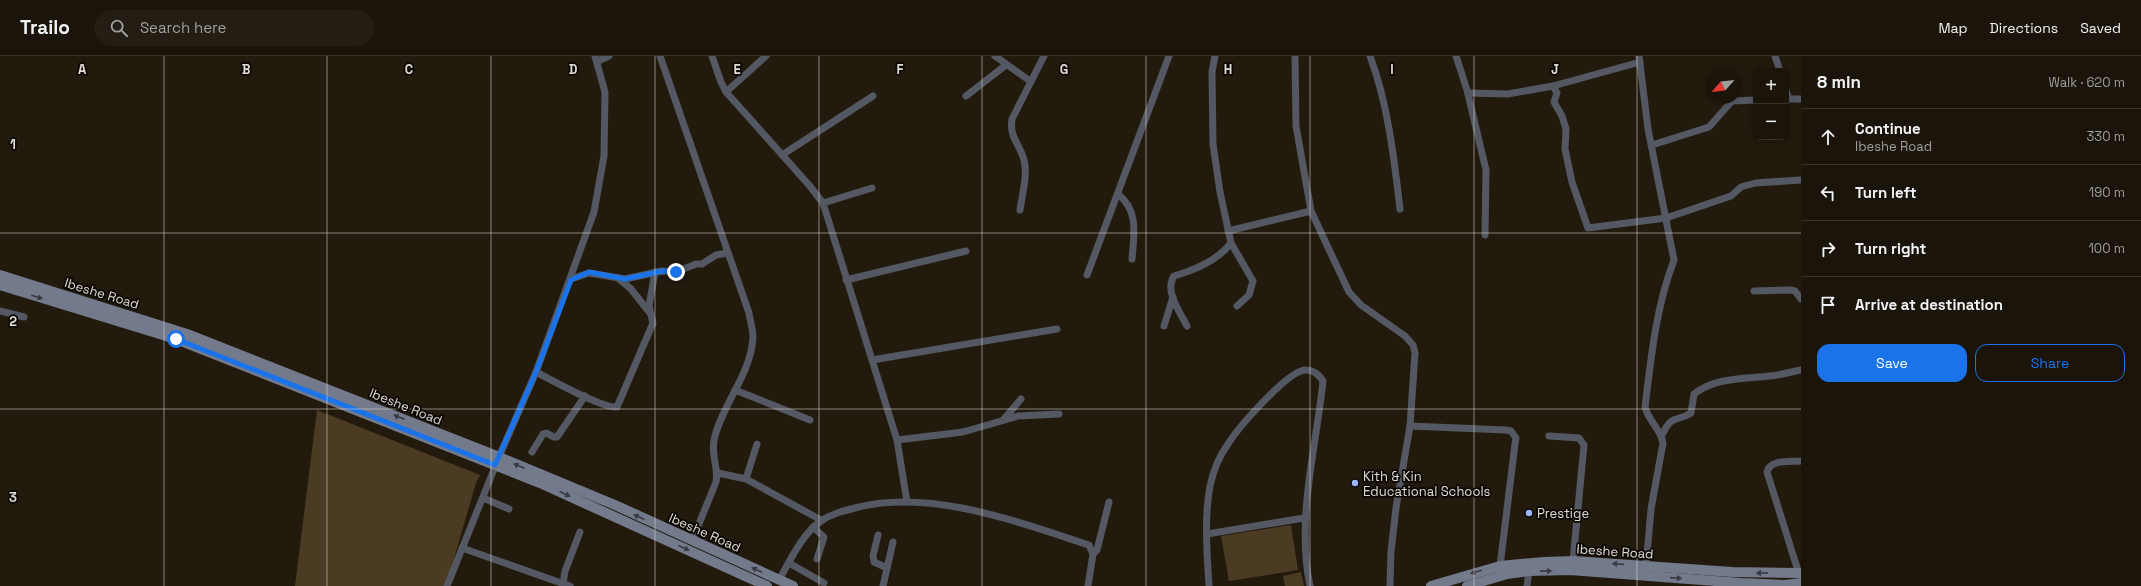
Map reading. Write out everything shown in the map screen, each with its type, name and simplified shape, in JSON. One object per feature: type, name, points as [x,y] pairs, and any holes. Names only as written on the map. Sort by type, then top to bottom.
[{"type":"main road","name":"Ibeshe Road","points":[[0,275],[187,334],[497,461],[767,586]]},
{"type":"main road","name":"Ibeshe Road","points":[[0,285],[176,339],[615,505],[793,586]]},
{"type":"main road","name":"Ibeshe Road","points":[[1431,586],[1500,566],[1537,562],[1573,561],[1800,577]]},
{"type":"main road","name":"Ibeshe Road","points":[[1467,586],[1507,574],[1529,571],[1570,570],[1778,585],[1800,577]]},
{"type":"street","points":[[447,586],[497,461],[536,372],[571,280],[594,212],[604,156],[605,92],[596,58],[609,56]]},
{"type":"street","points":[[660,56],[749,313],[753,336],[751,354],[740,383],[720,421],[714,439],[714,464],[718,473],[716,482],[692,541]]},
{"type":"street","points":[[712,56],[720,82],[726,92],[823,203],[897,440],[907,502]]},
{"type":"street","points":[[726,92],[766,56]]},
{"type":"street","points":[[995,56],[1030,81]]},
{"type":"street","points":[[1020,210],[1025,166],[1024,159],[1011,129],[1012,119],[1044,56]]},
{"type":"street","points":[[1087,275],[1169,56]]},
{"type":"street","points":[[1215,56],[1212,72],[1213,144],[1228,232],[1232,243],[1253,281],[1249,295],[1237,306]]},
{"type":"street","points":[[1295,56],[1296,126],[1311,211],[1349,292],[1362,305],[1406,336],[1413,345],[1415,354],[1410,426],[1396,508],[1391,551],[1390,586]]},
{"type":"street","points":[[1370,56],[1379,80],[1395,168],[1400,209]]},
{"type":"street","points":[[1456,56],[1468,93],[1486,170],[1484,235]]},
{"type":"street","points":[[1775,56],[1779,68]]},
{"type":"street","points":[[1468,93],[1508,94],[1553,86],[1640,59],[1645,110],[1674,260],[1667,277],[1655,331],[1645,408],[1647,417],[1662,435],[1663,443],[1651,508],[1646,566]]},
{"type":"street","points":[[966,96],[1006,65]]},
{"type":"street","points":[[1553,86],[1557,93],[1554,102],[1562,116],[1566,129],[1565,149],[1572,182],[1588,228],[1666,218],[1730,196],[1741,187],[1755,182],[1801,180]]},
{"type":"street","points":[[782,155],[873,96]]},
{"type":"street","points":[[1789,99],[1801,99]]},
{"type":"street","points":[[1652,145],[1709,127],[1732,101],[1753,100]]},
{"type":"street","points":[[823,203],[872,188]]},
{"type":"street","points":[[1118,194],[1125,200],[1135,221],[1132,259]]},
{"type":"street","points":[[1228,232],[1311,211]]},
{"type":"street","points":[[1188,326],[1173,297],[1171,281],[1174,276],[1185,273],[1215,258],[1232,243]]},
{"type":"street","points":[[846,280],[966,251]]},
{"type":"street","points":[[571,280],[589,272],[625,279],[655,272],[676,272],[696,264],[702,264],[716,255],[727,253]]},
{"type":"street","points":[[536,372],[612,408],[617,407],[653,323],[649,306],[655,272]]},
{"type":"street","points":[[618,278],[631,289],[651,315]]},
{"type":"street","points":[[1754,291],[1790,290],[1797,293],[1801,298]]},
{"type":"street","points":[[1164,326],[1173,297]]},
{"type":"street","points":[[0,311],[24,316]]},
{"type":"street","points":[[872,360],[1057,330]]},
{"type":"street","points":[[1209,586],[1207,534],[1210,485],[1228,444],[1261,404],[1300,370],[1313,371],[1323,381],[1304,518],[1306,565],[1310,586]]},
{"type":"street","points":[[1662,435],[1668,423],[1673,419],[1691,413],[1694,394],[1707,386],[1722,381],[1772,376],[1801,370]]},
{"type":"street","points":[[735,390],[810,420]]},
{"type":"street","points":[[532,452],[543,434],[546,433],[554,437],[557,436],[585,396]]},
{"type":"street","points":[[1003,421],[1021,399]]},
{"type":"street","points":[[897,440],[963,432],[1023,416],[1059,414]]},
{"type":"street","points":[[1410,426],[1506,430],[1511,431],[1514,434],[1515,444],[1500,566]]},
{"type":"street","points":[[1549,436],[1579,438],[1584,445],[1573,561]]},
{"type":"street","points":[[746,479],[757,444]]},
{"type":"street","points":[[1800,577],[1767,472],[1768,467],[1772,463],[1801,461]]},
{"type":"street","points":[[718,473],[746,479],[821,520]]},
{"type":"street","points":[[482,498],[509,509]]},
{"type":"street","points":[[779,580],[788,563],[813,528],[821,520],[838,512],[874,503],[907,502],[979,512],[1024,524],[1089,545],[1093,554],[1088,586]]},
{"type":"street","points":[[1093,554],[1097,550],[1109,502]]},
{"type":"street","points":[[1207,534],[1304,518]]},
{"type":"street","points":[[813,528],[824,537],[817,559]]},
{"type":"street","points":[[462,548],[566,585],[565,571],[580,532]]},
{"type":"street","points":[[878,535],[873,556],[874,562],[887,568]]},
{"type":"street","points":[[883,586],[893,542]]},
{"type":"street","points":[[788,563],[824,583]]},
{"type":"street","points":[[1527,586],[1529,571]]},
{"type":"shaded area","points":[[317,410],[480,475],[476,483],[446,586],[295,586]]},
{"type":"shaded area","points":[[1291,525],[1298,570],[1229,581],[1221,536]]},
{"type":"shaded area","points":[[1301,572],[1304,586],[1285,586],[1283,576]]},
{"type":"place","name":"Kith & Kin Educational Schools","points":[[1355,483]]},
{"type":"place","name":"Prestige","points":[[1529,513]]},
{"type":"route","points":[[176,339],[495,465],[536,372],[571,280],[589,272],[625,279],[662,271],[676,272]]}]
